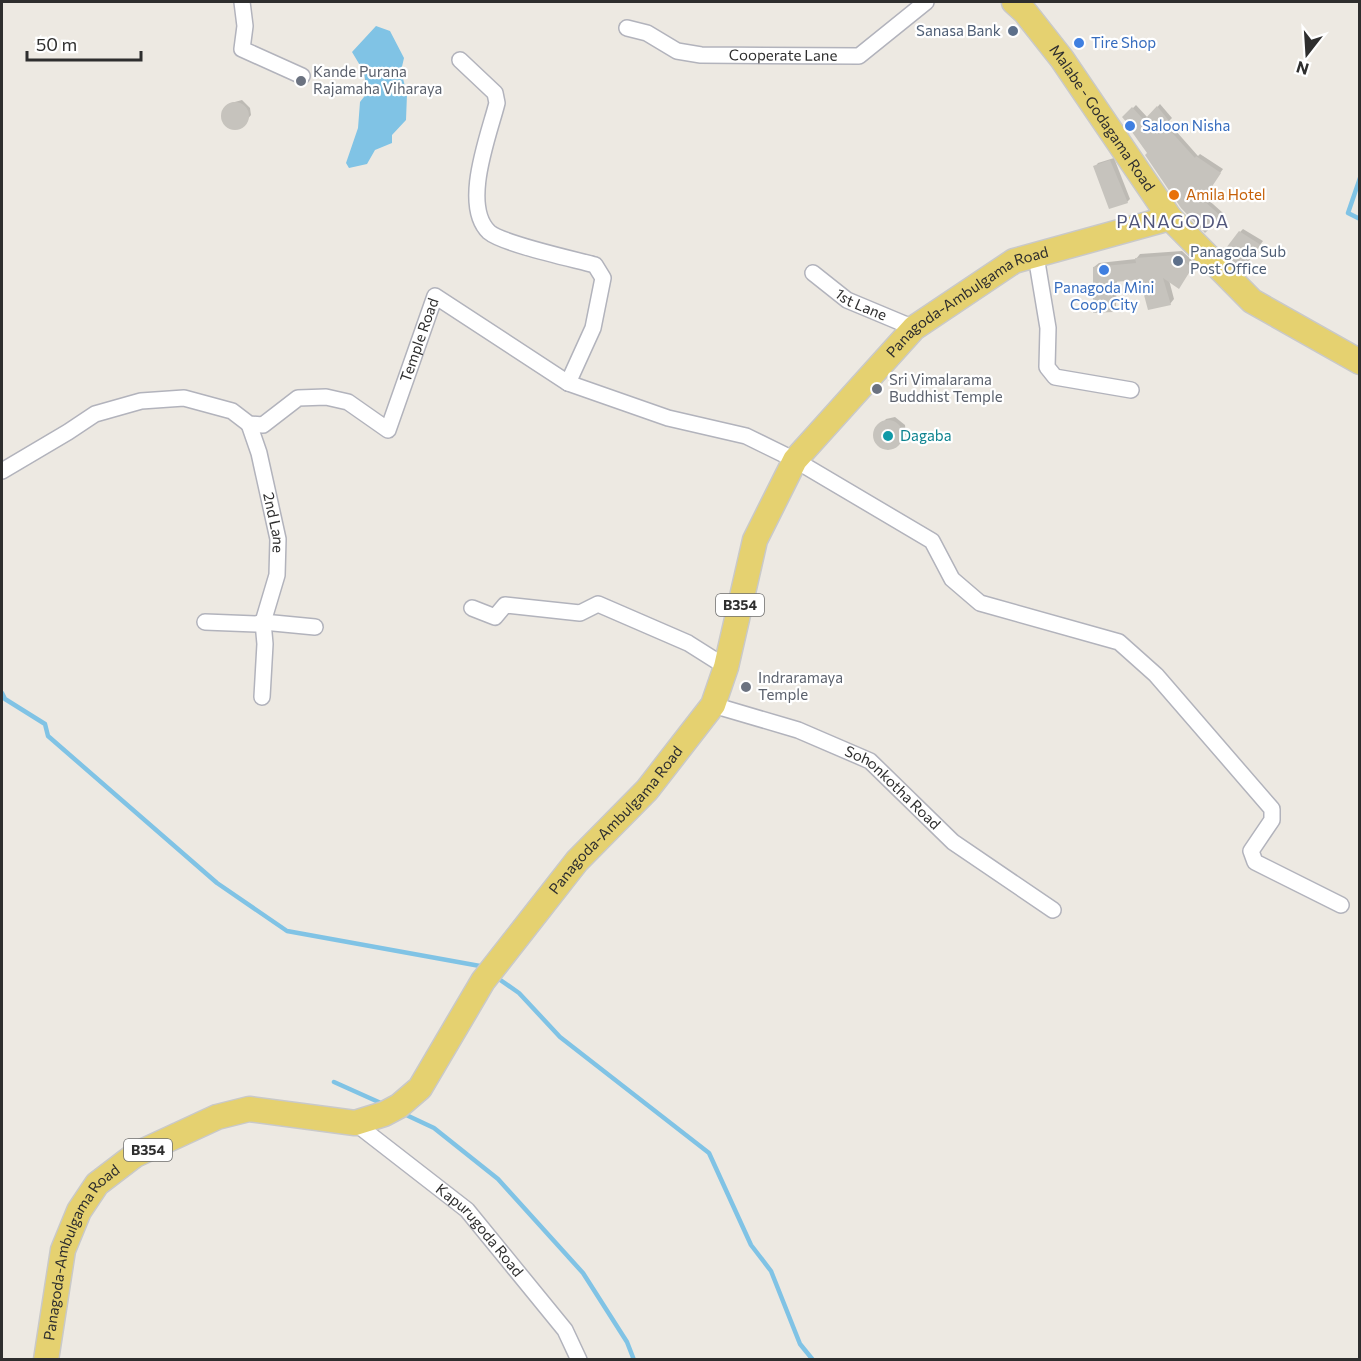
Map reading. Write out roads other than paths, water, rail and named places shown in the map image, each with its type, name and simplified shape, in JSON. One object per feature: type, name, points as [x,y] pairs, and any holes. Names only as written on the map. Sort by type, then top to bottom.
[{"type":"main road","name":"Malabe - Godagama Road","points":[[1014,2],[1025,12],[1062,59],[1170,218],[1252,301],[1359,362]]},
{"type":"main road","name":"Panagoda-Ambulgama Road","points":[[46,1359],[63,1250],[79,1210],[97,1184],[135,1155],[217,1117],[249,1109],[355,1123],[392,1110],[420,1088],[483,981],[577,861],[646,790],[713,705],[726,667],[755,540],[795,460],[914,328],[1014,261],[1170,218]]},
{"type":"street","points":[[242,2],[245,26],[242,49],[302,76]]},
{"type":"street","name":"Cooperate Lane","points":[[627,28],[647,33],[677,51],[701,55],[859,56],[926,2]]},
{"type":"street","points":[[460,60],[495,93],[497,103],[476,182],[478,211],[489,231],[508,241],[595,266],[603,278],[593,327],[568,382]]},
{"type":"street","points":[[1036,255],[1048,328],[1047,367],[1055,377],[1131,390]]},
{"type":"street","name":"1st Lane","points":[[813,273],[847,300],[914,328]]},
{"type":"street","name":"Temple Road","points":[[249,424],[263,425],[298,398],[326,397],[348,402],[388,430],[435,296],[568,382],[668,418],[746,436],[795,460],[932,541],[952,579],[980,603],[1119,642],[1156,675],[1272,809],[1272,820],[1251,851],[1256,862],[1341,904]]},
{"type":"street","points":[[2,471],[95,414],[141,401],[184,398],[232,411],[249,424]]},
{"type":"street","name":"2nd Lane","points":[[249,424],[259,453],[278,539],[277,575],[263,622],[265,645],[262,697]]},
{"type":"street","points":[[472,608],[495,617],[505,605],[580,613],[598,604],[688,643],[726,667]]},
{"type":"street","points":[[205,622],[256,624],[263,622],[315,627]]},
{"type":"street","name":"Sohonkotha Road","points":[[713,705],[798,730],[870,761],[953,842],[1053,910]]},
{"type":"street","name":"Kapurugoda Road","points":[[355,1123],[467,1210],[565,1330],[579,1359]]},
{"type":"water","points":[[376,26],[390,31],[404,58],[401,71],[407,94],[406,120],[392,135],[392,143],[375,150],[367,164],[349,168],[346,163],[358,128],[360,102],[367,93],[364,72],[352,52]]},
{"type":"waterway","points":[[1360,178],[1348,213],[1360,219]]},
{"type":"waterway","points":[[2,693],[5,699],[45,724],[48,736],[217,883],[287,931],[480,966],[484,969]]},
{"type":"waterway","points":[[496,977],[519,993],[560,1037],[709,1153],[751,1245],[771,1271],[800,1344],[813,1360]]},
{"type":"waterway","points":[[334,1082],[383,1104]]},
{"type":"waterway","points":[[402,1113],[434,1128],[498,1179],[583,1273],[627,1342],[634,1360]]},
{"type":"place","name":"Sanasa Bank","points":[[1013,31]]},
{"type":"place","name":"Tire Shop","points":[[1079,43]]},
{"type":"place","name":"Kande Purana Rajamaha Viharaya","points":[[301,81]]},
{"type":"place","name":"Saloon Nisha","points":[[1130,126]]},
{"type":"place","name":"Amila Hotel","points":[[1174,195]]},
{"type":"place","name":"Panagoda Sub Post Office","points":[[1178,261]]},
{"type":"place","name":"Panagoda Mini Coop City","points":[[1104,270]]},
{"type":"place","name":"Sri Vimalarama Buddhist Temple","points":[[877,389]]},
{"type":"place","name":"Dagaba","points":[[888,436]]},
{"type":"place","name":"Indraramaya Temple","points":[[746,687]]},
{"type":"district","name":"PANAGODA","points":[[1173,222]]}]
